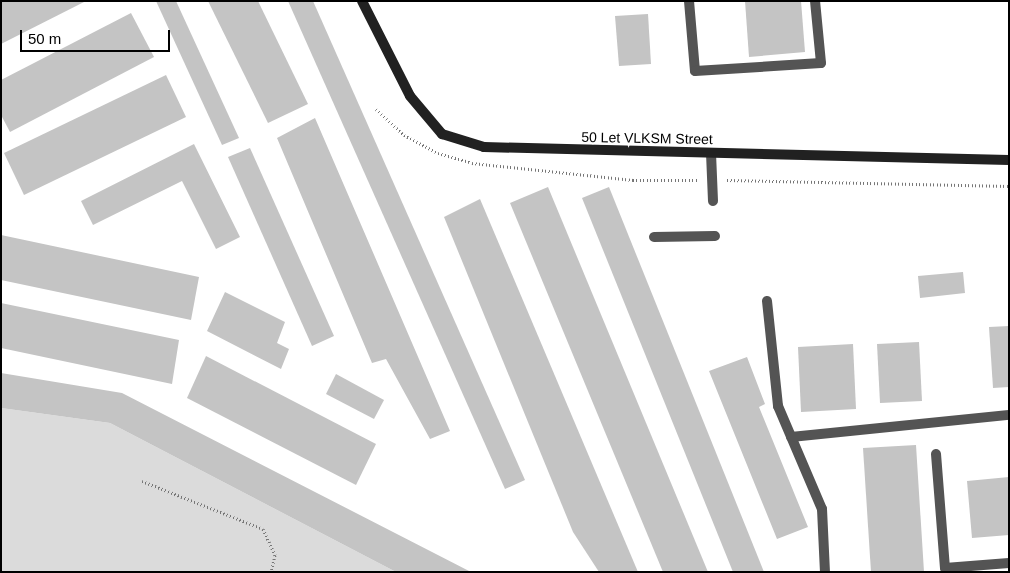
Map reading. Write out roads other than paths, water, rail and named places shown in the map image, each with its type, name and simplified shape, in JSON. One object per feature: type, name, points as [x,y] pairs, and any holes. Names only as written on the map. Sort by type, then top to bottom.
[{"type":"main road","name":"50 Let VLKSM Street","points":[[362,1],[410,96],[442,134],[484,148],[1009,160]]},
{"type":"lane","points":[[689,1],[695,71],[821,63],[815,1]]},
{"type":"lane","points":[[711,153],[713,201]]},
{"type":"lane","points":[[654,237],[715,236]]},
{"type":"lane","points":[[767,301],[778,406],[822,509],[825,572]]},
{"type":"lane","points":[[791,437],[1009,415]]},
{"type":"lane","points":[[936,454],[945,570],[1009,563]]}]
